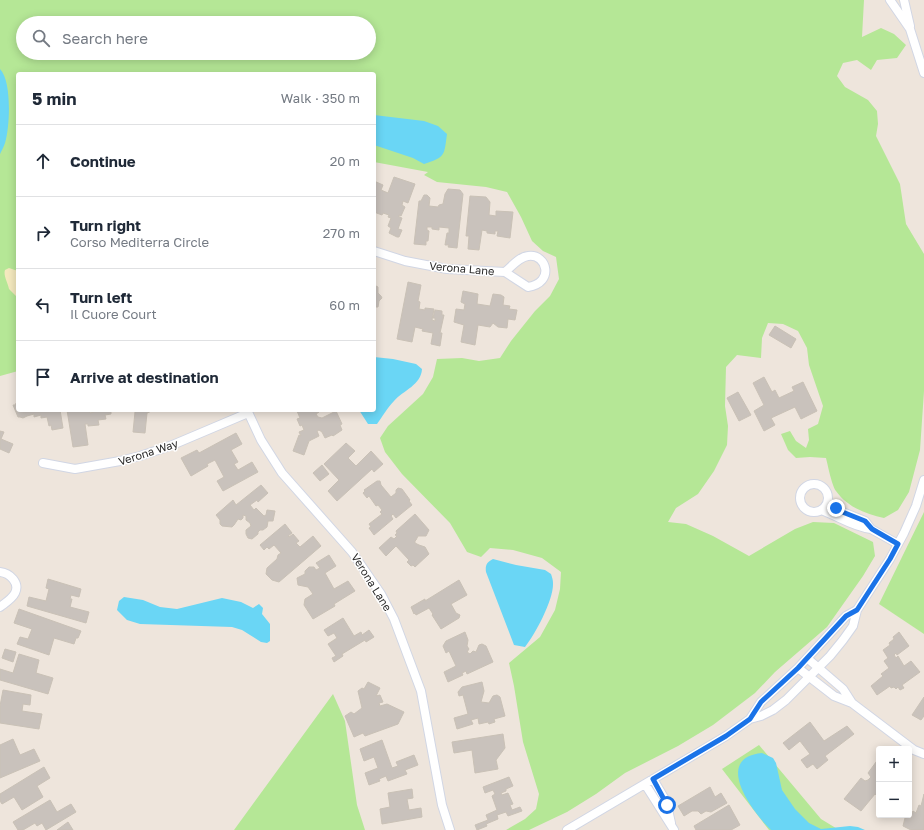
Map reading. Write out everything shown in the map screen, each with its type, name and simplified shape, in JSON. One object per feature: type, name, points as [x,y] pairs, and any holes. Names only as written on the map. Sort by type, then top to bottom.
[{"type":"street","points":[[890,0],[910,29]]},
{"type":"street","points":[[904,0],[910,29],[924,73]]},
{"type":"street","name":"Verona Lane","points":[[376,252],[405,261],[447,269],[505,272],[528,287],[536,286],[542,282],[545,276],[545,267],[538,258],[527,256],[516,262],[505,272]]},
{"type":"street","name":"Verona Lane","points":[[247,412],[261,440],[282,472],[300,494],[327,521],[352,552],[381,594],[394,619],[421,691],[442,805],[450,830]]},
{"type":"street","name":"Verona Way","points":[[43,463],[75,470],[140,456],[170,446],[247,412]]},
{"type":"street","points":[[567,830],[726,736],[750,719],[761,716],[773,710],[786,700],[818,668],[843,640],[853,626],[857,610],[898,544],[916,506],[924,480]]},
{"type":"street","points":[[841,515],[821,510],[813,512],[804,509],[800,500],[801,491],[810,484],[820,485],[826,491],[828,500],[841,515],[862,528],[872,529],[898,544]]},
{"type":"street","points":[[821,510],[826,505],[828,500]]},
{"type":"street","points":[[0,572],[6,573],[10,576],[16,584],[16,588],[10,599],[0,606]]},
{"type":"street","points":[[750,719],[761,702],[798,668],[846,616],[857,610]]},
{"type":"street","points":[[807,658],[843,689],[852,704]]},
{"type":"street","points":[[798,668],[834,696],[852,704],[914,750],[924,754]]},
{"type":"street","points":[[653,779],[666,801],[673,828]]},
{"type":"street","points":[[645,784],[673,828]]},
{"type":"green space","points":[[0,0],[864,0],[862,37],[881,28],[894,34],[906,45],[897,58],[877,60],[871,70],[857,60],[843,63],[837,76],[845,87],[868,100],[877,111],[878,124],[876,136],[900,184],[906,224],[924,254],[924,391],[920,450],[909,492],[898,510],[884,518],[870,514],[851,506],[840,497],[832,480],[826,458],[796,458],[788,450],[781,434],[790,431],[796,441],[806,448],[809,440],[808,429],[818,424],[823,406],[809,365],[807,348],[798,331],[783,324],[768,323],[762,338],[761,358],[737,355],[726,367],[725,406],[728,426],[727,445],[714,471],[698,494],[676,508],[668,522],[686,524],[713,536],[749,556],[795,529],[813,522],[834,523],[873,542],[875,556],[863,576],[827,627],[775,672],[755,693],[713,725],[678,746],[625,773],[596,794],[567,812],[529,830],[506,830],[525,819],[536,809],[539,794],[523,742],[509,663],[540,637],[555,610],[560,589],[561,572],[542,558],[513,550],[490,548],[481,557],[467,552],[450,523],[402,474],[385,452],[380,438],[388,426],[423,394],[433,377],[437,359],[462,358],[479,361],[500,358],[511,341],[535,311],[550,296],[559,279],[556,257],[543,251],[532,241],[507,192],[486,187],[437,182],[424,175],[428,172],[376,162],[376,72],[16,72],[16,372],[0,376]]},
{"type":"green space","points":[[924,512],[924,634],[879,604]]},
{"type":"green space","points":[[333,694],[345,721],[357,805],[365,830],[234,830]]},
{"type":"green space","points":[[759,745],[821,819],[839,830],[769,830],[722,769]]},
{"type":"sand","points":[[9,268],[16,270],[16,296],[9,289],[5,277],[5,270]]},
{"type":"water","points":[[0,69],[7,83],[9,116],[7,136],[0,154]]},
{"type":"water","points":[[376,115],[424,121],[438,126],[447,134],[444,151],[440,157],[424,164],[413,158],[376,146]]},
{"type":"water","points":[[376,357],[416,364],[422,369],[419,379],[394,401],[377,424],[368,424],[360,412],[376,412]]},
{"type":"water","points":[[493,559],[545,570],[551,574],[553,583],[547,607],[539,626],[525,647],[514,645],[486,572],[487,564]]},
{"type":"water","points":[[124,597],[143,600],[160,607],[177,609],[222,598],[241,602],[253,608],[259,604],[263,608],[262,614],[270,624],[270,641],[267,643],[261,642],[242,630],[232,627],[140,624],[127,620],[117,610],[119,601]]},
{"type":"water","points":[[762,753],[773,758],[776,763],[782,790],[795,809],[809,823],[821,829],[850,826],[865,830],[771,830],[755,812],[747,799],[741,787],[738,775],[740,765],[747,757]]},
{"type":"building","points":[[394,177],[415,184],[408,203],[403,201],[402,205],[405,207],[401,216],[399,215],[399,217],[402,218],[398,229],[402,230],[399,237],[389,233],[391,228],[388,226],[391,218],[388,217],[389,215],[376,213],[376,182],[383,185],[381,190],[388,193]]},
{"type":"building","points":[[448,189],[460,190],[463,194],[457,248],[448,247],[449,245],[445,245],[449,228],[439,227],[439,230],[432,229],[432,227],[427,227],[427,230],[429,231],[426,245],[414,244],[419,201],[421,201],[424,195],[427,195],[430,198],[429,206],[438,207],[439,205],[443,204],[445,194]]},
{"type":"building","points":[[470,196],[486,197],[490,202],[489,215],[496,216],[496,211],[513,212],[510,238],[497,236],[498,231],[495,231],[495,234],[487,233],[487,231],[482,230],[479,250],[468,249],[469,236],[466,236]]},
{"type":"building","points":[[408,282],[421,285],[418,301],[420,302],[419,309],[434,309],[432,320],[435,321],[435,318],[433,318],[435,310],[442,311],[442,315],[444,315],[440,333],[442,333],[440,346],[431,344],[433,333],[422,331],[423,329],[415,327],[412,342],[397,339]]},
{"type":"building","points":[[376,286],[378,287],[378,293],[382,298],[379,301],[378,307],[376,307]]},
{"type":"building","points":[[463,291],[478,294],[477,304],[490,306],[493,294],[501,295],[504,297],[503,305],[510,306],[509,309],[517,310],[515,320],[508,319],[507,328],[498,327],[493,323],[490,327],[478,325],[475,345],[461,342],[464,325],[454,322],[456,309],[464,310],[465,304],[461,302]]},
{"type":"building","points":[[775,326],[796,339],[791,348],[769,335]]},
{"type":"building","points":[[764,377],[772,392],[775,390],[779,398],[794,391],[792,387],[803,382],[817,411],[801,419],[795,407],[771,418],[775,425],[764,431],[754,411],[764,405],[753,383]]},
{"type":"building","points":[[738,392],[751,415],[739,421],[727,398]]},
{"type":"building","points":[[16,403],[16,412],[60,412],[63,428],[52,430],[51,425],[49,426],[47,417],[41,418],[41,415],[34,417],[34,414],[23,418],[18,417],[13,405]]},
{"type":"building","points":[[67,412],[111,412],[111,414],[105,415],[106,419],[98,420],[99,425],[88,426],[88,424],[85,424],[88,445],[73,447]]},
{"type":"building","points":[[135,412],[149,412],[147,413],[145,433],[133,432]]},
{"type":"building","points":[[297,412],[319,412],[316,414],[318,417],[322,418],[336,412],[342,424],[340,425],[342,430],[333,436],[332,435],[325,438],[322,432],[319,430],[317,431],[319,436],[309,441],[304,455],[293,451],[299,435],[301,436],[299,432],[304,430],[302,425],[300,426],[297,419],[300,418]]},
{"type":"building","points":[[0,431],[4,432],[1,439],[13,444],[9,453],[0,449]]},
{"type":"building","points":[[236,433],[242,444],[231,450],[238,462],[234,464],[238,470],[252,462],[258,472],[223,491],[217,481],[224,477],[215,460],[191,476],[181,458],[197,450],[199,453]]},
{"type":"building","points":[[346,443],[355,451],[348,458],[356,466],[371,451],[383,464],[374,472],[372,469],[337,501],[328,491],[339,480],[324,464]]},
{"type":"building","points":[[322,465],[329,474],[320,481],[313,473]]},
{"type":"building","points":[[377,481],[380,481],[381,485],[391,497],[396,493],[398,488],[402,489],[412,505],[396,518],[393,514],[391,516],[393,519],[374,535],[369,528],[371,527],[369,524],[382,514],[380,512],[382,510],[378,505],[376,506],[369,496],[367,498],[363,493],[365,491],[364,490]]},
{"type":"building","points":[[261,485],[268,493],[258,502],[257,500],[250,505],[254,510],[256,508],[264,516],[266,515],[267,510],[275,511],[273,521],[268,521],[267,527],[260,530],[252,539],[248,538],[246,534],[246,530],[251,526],[246,520],[246,516],[243,515],[243,518],[241,520],[238,519],[232,527],[222,526],[220,524],[220,520],[216,515],[233,500],[236,505]]},
{"type":"building","points":[[415,514],[429,530],[426,536],[418,536],[415,543],[425,547],[429,554],[415,567],[413,565],[411,566],[407,562],[409,560],[396,546],[386,556],[379,548],[391,537],[394,539],[397,536],[395,535],[397,533],[396,531]]},
{"type":"building","points":[[285,524],[292,533],[288,536],[289,537],[293,534],[299,541],[296,543],[300,547],[313,536],[321,546],[279,582],[272,580],[266,574],[267,568],[281,553],[274,545],[269,549],[267,547],[264,550],[260,545]]},
{"type":"building","points":[[329,555],[336,566],[325,573],[334,589],[348,581],[355,591],[334,604],[335,606],[313,619],[304,605],[305,599],[313,594],[308,587],[298,585],[297,578],[305,574],[305,571],[309,567],[314,567],[316,570],[320,568],[316,563]]},
{"type":"building","points":[[48,579],[81,589],[79,597],[71,595],[70,599],[72,599],[70,607],[89,612],[86,623],[27,606],[29,597],[46,601],[49,589],[46,588]]},
{"type":"building","points":[[459,580],[467,595],[451,604],[456,613],[460,615],[459,618],[441,629],[429,608],[416,615],[415,613],[414,614],[411,607],[425,599],[425,601]]},
{"type":"building","points":[[19,609],[81,631],[74,644],[54,638],[49,655],[17,644],[20,637],[28,639],[32,629],[14,623]]},
{"type":"building","points":[[343,618],[354,636],[361,632],[362,635],[369,630],[374,637],[366,642],[365,640],[342,654],[343,656],[334,662],[332,658],[336,656],[328,644],[337,638],[334,633],[328,636],[324,630]]},
{"type":"building","points":[[465,632],[468,640],[467,646],[469,649],[467,652],[470,654],[473,651],[476,652],[479,645],[482,644],[486,646],[493,662],[467,674],[466,671],[462,673],[463,675],[448,682],[444,672],[456,666],[449,651],[446,653],[443,646],[446,641]]},
{"type":"building","points":[[899,632],[909,646],[897,655],[896,653],[894,655],[896,658],[898,656],[904,666],[911,661],[920,672],[902,685],[904,688],[900,690],[898,687],[896,689],[894,687],[891,688],[890,686],[877,695],[871,686],[883,676],[881,674],[889,668],[884,661],[888,658],[883,650],[890,645],[889,643],[894,639],[893,637]]},
{"type":"building","points":[[5,649],[16,652],[13,662],[2,658]]},
{"type":"building","points":[[19,654],[39,660],[36,673],[53,678],[48,694],[0,680],[0,669],[13,673]]},
{"type":"building","points":[[368,682],[380,688],[376,696],[380,695],[383,702],[379,703],[380,706],[387,704],[404,712],[398,724],[365,736],[363,733],[354,737],[345,716],[351,712],[354,714],[362,708],[358,691],[362,688],[364,689]]},
{"type":"building","points":[[482,682],[484,691],[481,702],[489,703],[493,696],[497,695],[500,697],[505,716],[494,719],[495,722],[489,724],[488,722],[479,724],[478,718],[471,720],[473,724],[457,729],[454,718],[468,714],[463,695],[459,696],[458,692],[462,687]]},
{"type":"building","points":[[3,690],[31,695],[30,705],[23,704],[22,711],[42,714],[39,729],[0,723],[0,706]]},
{"type":"building","points":[[924,697],[924,716],[921,720],[912,715]]},
{"type":"building","points":[[810,722],[824,741],[847,726],[854,734],[825,756],[828,760],[817,769],[813,764],[807,768],[801,760],[810,754],[800,741],[789,750],[783,743]]},
{"type":"building","points":[[503,734],[505,748],[496,760],[498,769],[475,773],[472,750],[454,753],[452,742]]},
{"type":"building","points":[[13,739],[20,755],[34,749],[40,761],[0,778],[0,745]]},
{"type":"building","points":[[382,740],[392,768],[398,766],[396,762],[414,755],[418,765],[405,770],[407,774],[388,781],[386,776],[379,779],[380,781],[369,785],[365,773],[378,768],[374,757],[364,761],[360,749]]},
{"type":"building","points":[[876,762],[876,795],[875,794],[861,811],[844,799],[861,778],[865,781],[871,777],[868,773]]},
{"type":"building","points":[[44,767],[50,778],[37,786],[43,797],[22,810],[14,797],[2,804],[0,801],[0,794]]},
{"type":"building","points":[[509,777],[513,786],[501,793],[502,795],[508,793],[513,804],[510,805],[512,810],[520,807],[522,811],[508,816],[506,812],[497,815],[498,819],[477,830],[475,825],[488,820],[486,815],[497,810],[492,796],[495,794],[493,790],[485,793],[483,787]]},
{"type":"building","points":[[710,787],[715,797],[721,793],[727,803],[711,812],[706,811],[701,814],[698,811],[692,811],[684,816],[678,806]]},
{"type":"building","points":[[412,789],[413,798],[407,799],[409,810],[421,808],[422,817],[382,824],[380,809],[390,807],[388,793]]},
{"type":"building","points":[[924,794],[924,830],[911,830],[903,826],[905,818],[912,818],[913,811],[916,813],[919,805],[921,806]]},
{"type":"building","points":[[50,800],[57,812],[71,804],[76,812],[46,830],[42,823],[37,826],[35,823],[23,830],[18,830],[13,822]]},
{"type":"building","points":[[729,805],[740,825],[731,830],[696,830],[694,826]]},
{"type":"building","points":[[68,822],[73,830],[57,830]]},
{"type":"route","points":[[667,805],[653,779],[726,736],[750,719],[761,702],[798,668],[846,616],[857,610],[890,559],[898,544],[872,529],[865,521],[836,508]]}]
